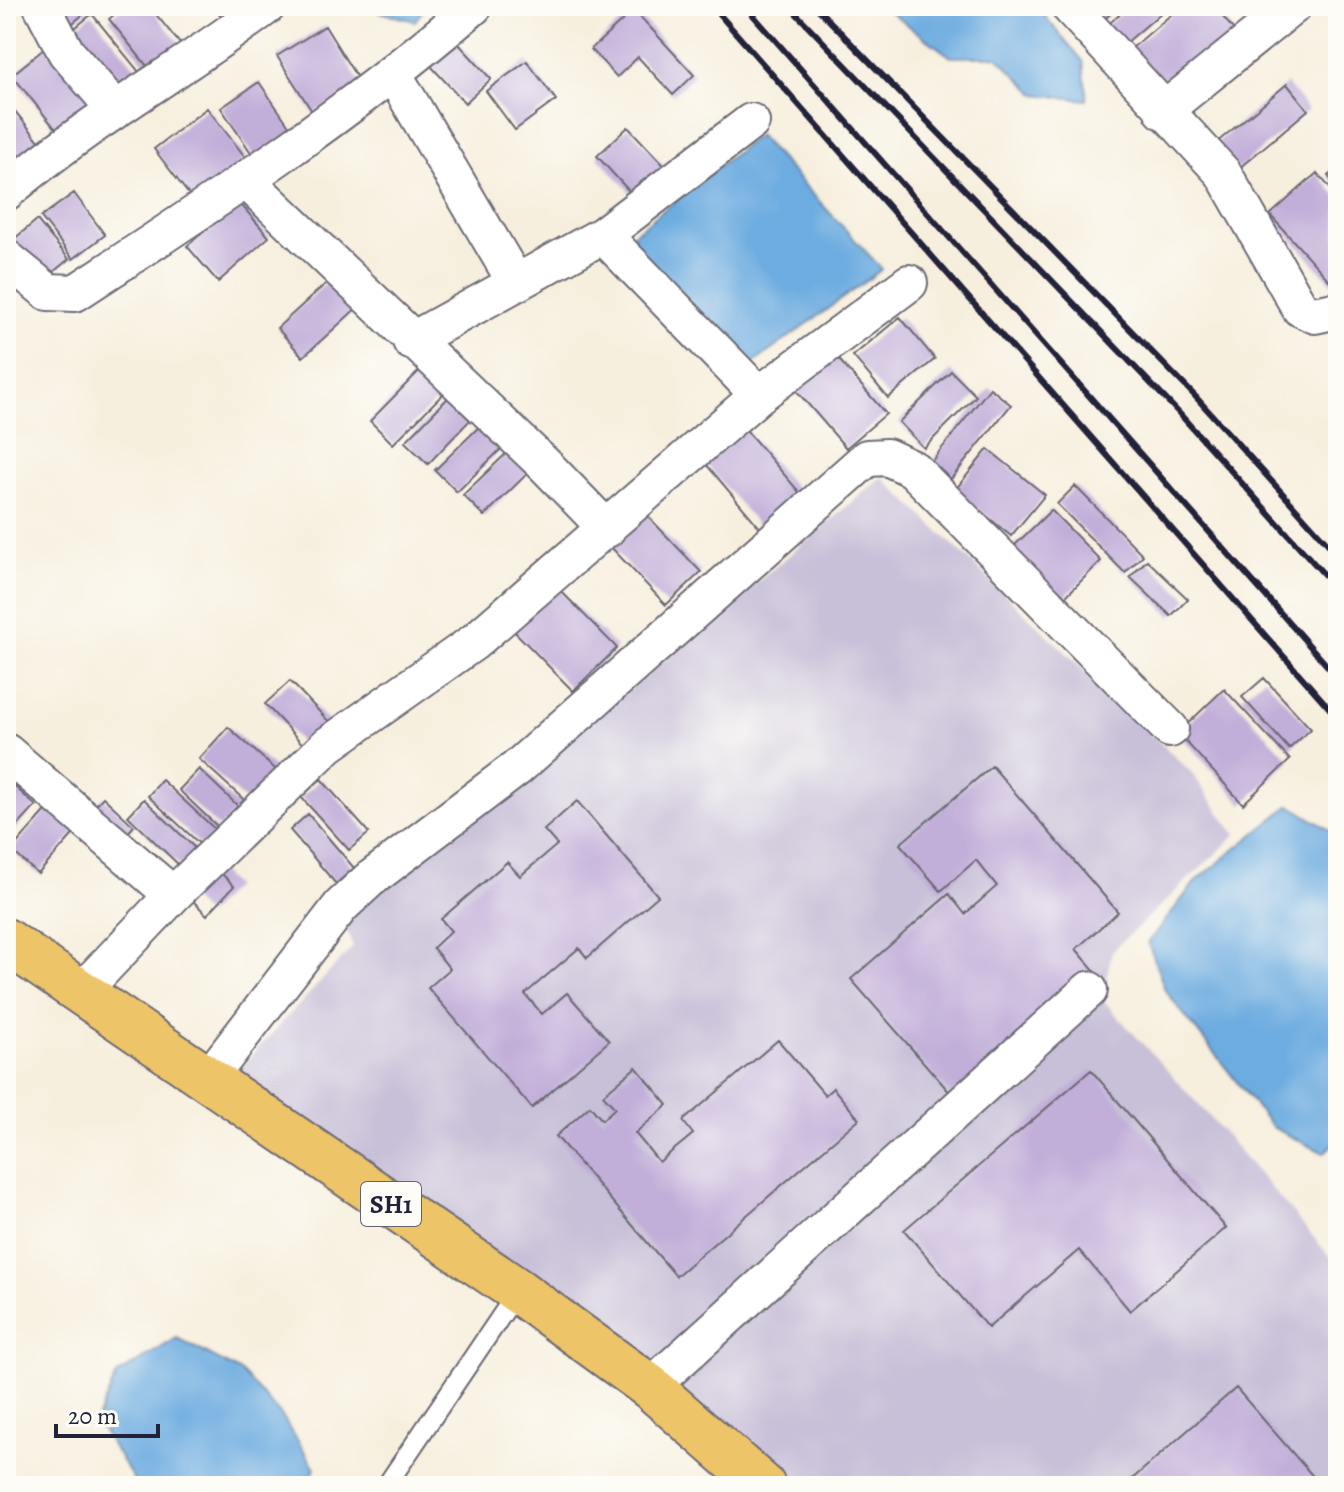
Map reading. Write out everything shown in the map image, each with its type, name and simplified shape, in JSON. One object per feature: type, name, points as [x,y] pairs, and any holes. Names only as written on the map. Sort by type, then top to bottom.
[{"type":"main road","name":"SH1","points":[[6,941],[518,1291],[650,1387],[763,1486]]},
{"type":"street","points":[[42,6],[66,52],[115,109]]},
{"type":"street","points":[[6,192],[115,109],[209,50],[267,6]]},
{"type":"street","points":[[6,258],[48,292],[75,293],[247,181],[394,75],[474,6]]},
{"type":"street","points":[[1069,6],[1223,173],[1300,308],[1315,315],[1338,310]]},
{"type":"street","points":[[1163,111],[1293,6]]},
{"type":"street","points":[[394,75],[516,283]]},
{"type":"street","points":[[411,341],[603,235],[751,122]]},
{"type":"street","points":[[247,181],[411,341],[546,466],[607,529]]},
{"type":"street","points":[[603,235],[759,395]]},
{"type":"street","points":[[81,992],[173,895],[328,745],[474,642],[759,395],[909,283]]},
{"type":"street","points":[[208,1079],[341,906],[359,889],[517,768],[867,458],[887,457],[913,469],[1170,729]]},
{"type":"street","points":[[6,752],[173,895]]},
{"type":"street","points":[[650,1387],[1089,990]]},
{"type":"lane","points":[[386,1486],[518,1291]]},
{"type":"shaded area","points":[[882,477],[1191,772],[1236,835],[1112,951],[1102,999],[1217,1125],[1338,1266],[1338,1486],[789,1486],[686,1399],[232,1076],[353,947],[342,916],[507,793]]},
{"type":"water","points":[[357,6],[426,6],[415,21]]},
{"type":"water","points":[[882,6],[1036,6],[1083,61],[1087,100],[1036,94],[997,57],[951,57]]},
{"type":"water","points":[[758,135],[882,269],[747,368],[627,239]]},
{"type":"water","points":[[1290,805],[1338,835],[1338,1139],[1324,1153],[1272,1127],[1165,990],[1148,943],[1196,881]]},
{"type":"water","points":[[177,1338],[241,1372],[282,1416],[315,1468],[309,1486],[138,1486],[96,1421],[117,1375]]},
{"type":"building","points":[[51,6],[93,6],[68,27]]},
{"type":"building","points":[[124,6],[149,6],[182,46],[151,71],[109,19]]},
{"type":"building","points":[[213,6],[262,6],[233,30]]},
{"type":"building","points":[[1087,6],[1119,6],[1101,22]]},
{"type":"building","points":[[1129,6],[1169,6],[1120,48],[1103,29]]},
{"type":"building","points":[[1181,6],[1214,6],[1238,35],[1162,99],[1125,54]]},
{"type":"building","points":[[1245,6],[1284,6],[1257,29],[1241,10]]},
{"type":"building","points":[[634,10],[694,75],[673,95],[638,57],[617,77],[591,49]]},
{"type":"building","points":[[92,14],[144,78],[117,100],[65,36]]},
{"type":"building","points":[[325,26],[362,86],[313,113],[277,56]]},
{"type":"building","points":[[456,41],[491,79],[465,103],[430,65]]},
{"type":"building","points":[[50,44],[105,111],[66,142],[12,75]]},
{"type":"building","points":[[527,61],[556,100],[515,130],[486,91]]},
{"type":"building","points":[[259,82],[296,136],[258,163],[221,108]]},
{"type":"building","points":[[1287,84],[1308,110],[1238,169],[1216,143]]},
{"type":"building","points":[[6,100],[44,147],[6,178]]},
{"type":"building","points":[[207,108],[246,158],[193,200],[154,149]]},
{"type":"building","points":[[628,127],[672,174],[640,203],[597,156]]},
{"type":"building","points":[[1338,168],[1338,188],[1328,176]]},
{"type":"building","points":[[1317,173],[1338,197],[1336,288],[1270,215]]},
{"type":"building","points":[[74,193],[105,235],[73,259],[41,217]]},
{"type":"building","points":[[238,201],[269,237],[218,282],[187,246]]},
{"type":"building","points":[[37,220],[69,259],[41,282],[8,244]]},
{"type":"building","points":[[333,277],[359,306],[303,357],[277,328]]},
{"type":"building","points":[[900,317],[935,359],[888,398],[853,356]]},
{"type":"building","points":[[835,355],[886,414],[846,448],[795,389]]},
{"type":"building","points":[[430,360],[453,384],[393,444],[370,421]]},
{"type":"building","points":[[951,371],[976,396],[924,448],[899,422]]},
{"type":"building","points":[[990,388],[1011,405],[951,479],[931,462]]},
{"type":"building","points":[[448,398],[470,420],[428,464],[405,442]]},
{"type":"building","points":[[483,423],[504,446],[457,492],[435,470]]},
{"type":"building","points":[[746,430],[806,500],[766,535],[706,464]]},
{"type":"building","points":[[514,446],[534,467],[484,516],[463,495]]},
{"type":"building","points":[[988,449],[1045,495],[1011,536],[955,490]]},
{"type":"building","points":[[1075,486],[1143,555],[1125,573],[1057,504]]},
{"type":"building","points":[[1051,510],[1101,561],[1060,602],[1009,551]]},
{"type":"building","points":[[643,511],[701,572],[666,605],[608,544]]},
{"type":"building","points":[[1147,560],[1188,599],[1171,616],[1130,577]]},
{"type":"building","points":[[555,585],[617,648],[573,691],[511,628]]},
{"type":"building","points":[[1264,678],[1311,729],[1289,749],[1242,697]]},
{"type":"building","points":[[290,681],[336,729],[311,753],[265,704]]},
{"type":"building","points":[[1224,689],[1290,760],[1243,804],[1178,733]]},
{"type":"building","points":[[228,727],[282,775],[252,807],[199,759]]},
{"type":"building","points":[[992,766],[1118,912],[1076,949],[1095,971],[952,1095],[851,979],[949,894],[965,914],[997,886],[976,860],[941,891],[900,844]]},
{"type":"building","points":[[199,769],[239,807],[219,828],[179,790]]},
{"type":"building","points":[[321,779],[369,833],[349,850],[301,797]]},
{"type":"building","points":[[162,780],[218,832],[204,848],[148,796]]},
{"type":"building","points":[[14,786],[36,806],[6,839],[6,794]]},
{"type":"building","points":[[103,797],[134,826],[117,845],[85,817]]},
{"type":"building","points":[[144,799],[199,852],[183,869],[128,816]]},
{"type":"building","points":[[577,801],[658,896],[587,958],[579,948],[525,994],[542,1014],[567,993],[609,1041],[532,1108],[428,988],[450,969],[433,948],[451,931],[441,919],[507,862],[520,876],[557,845],[544,830]]},
{"type":"building","points":[[52,804],[79,828],[38,874],[11,850]]},
{"type":"building","points":[[308,814],[354,868],[336,884],[290,830]]},
{"type":"building","points":[[214,866],[234,886],[207,915],[187,895]]},
{"type":"building","points":[[778,1040],[825,1095],[833,1088],[859,1119],[676,1276],[556,1136],[590,1106],[602,1120],[615,1108],[603,1095],[636,1067],[668,1105],[635,1133],[659,1162],[693,1134],[683,1121]]},
{"type":"building","points":[[1091,1070],[1226,1228],[1130,1311],[1079,1250],[988,1328],[904,1230]]},
{"type":"building","points":[[1236,1388],[1317,1481],[1311,1486],[1136,1486],[1131,1480]]},
{"type":"railway","points":[[712,6],[1338,718]]},
{"type":"railway","points":[[745,6],[1338,678]]},
{"type":"railway","points":[[789,6],[1178,412],[1338,590]]},
{"type":"railway","points":[[815,6],[1194,395],[1338,555]]}]
